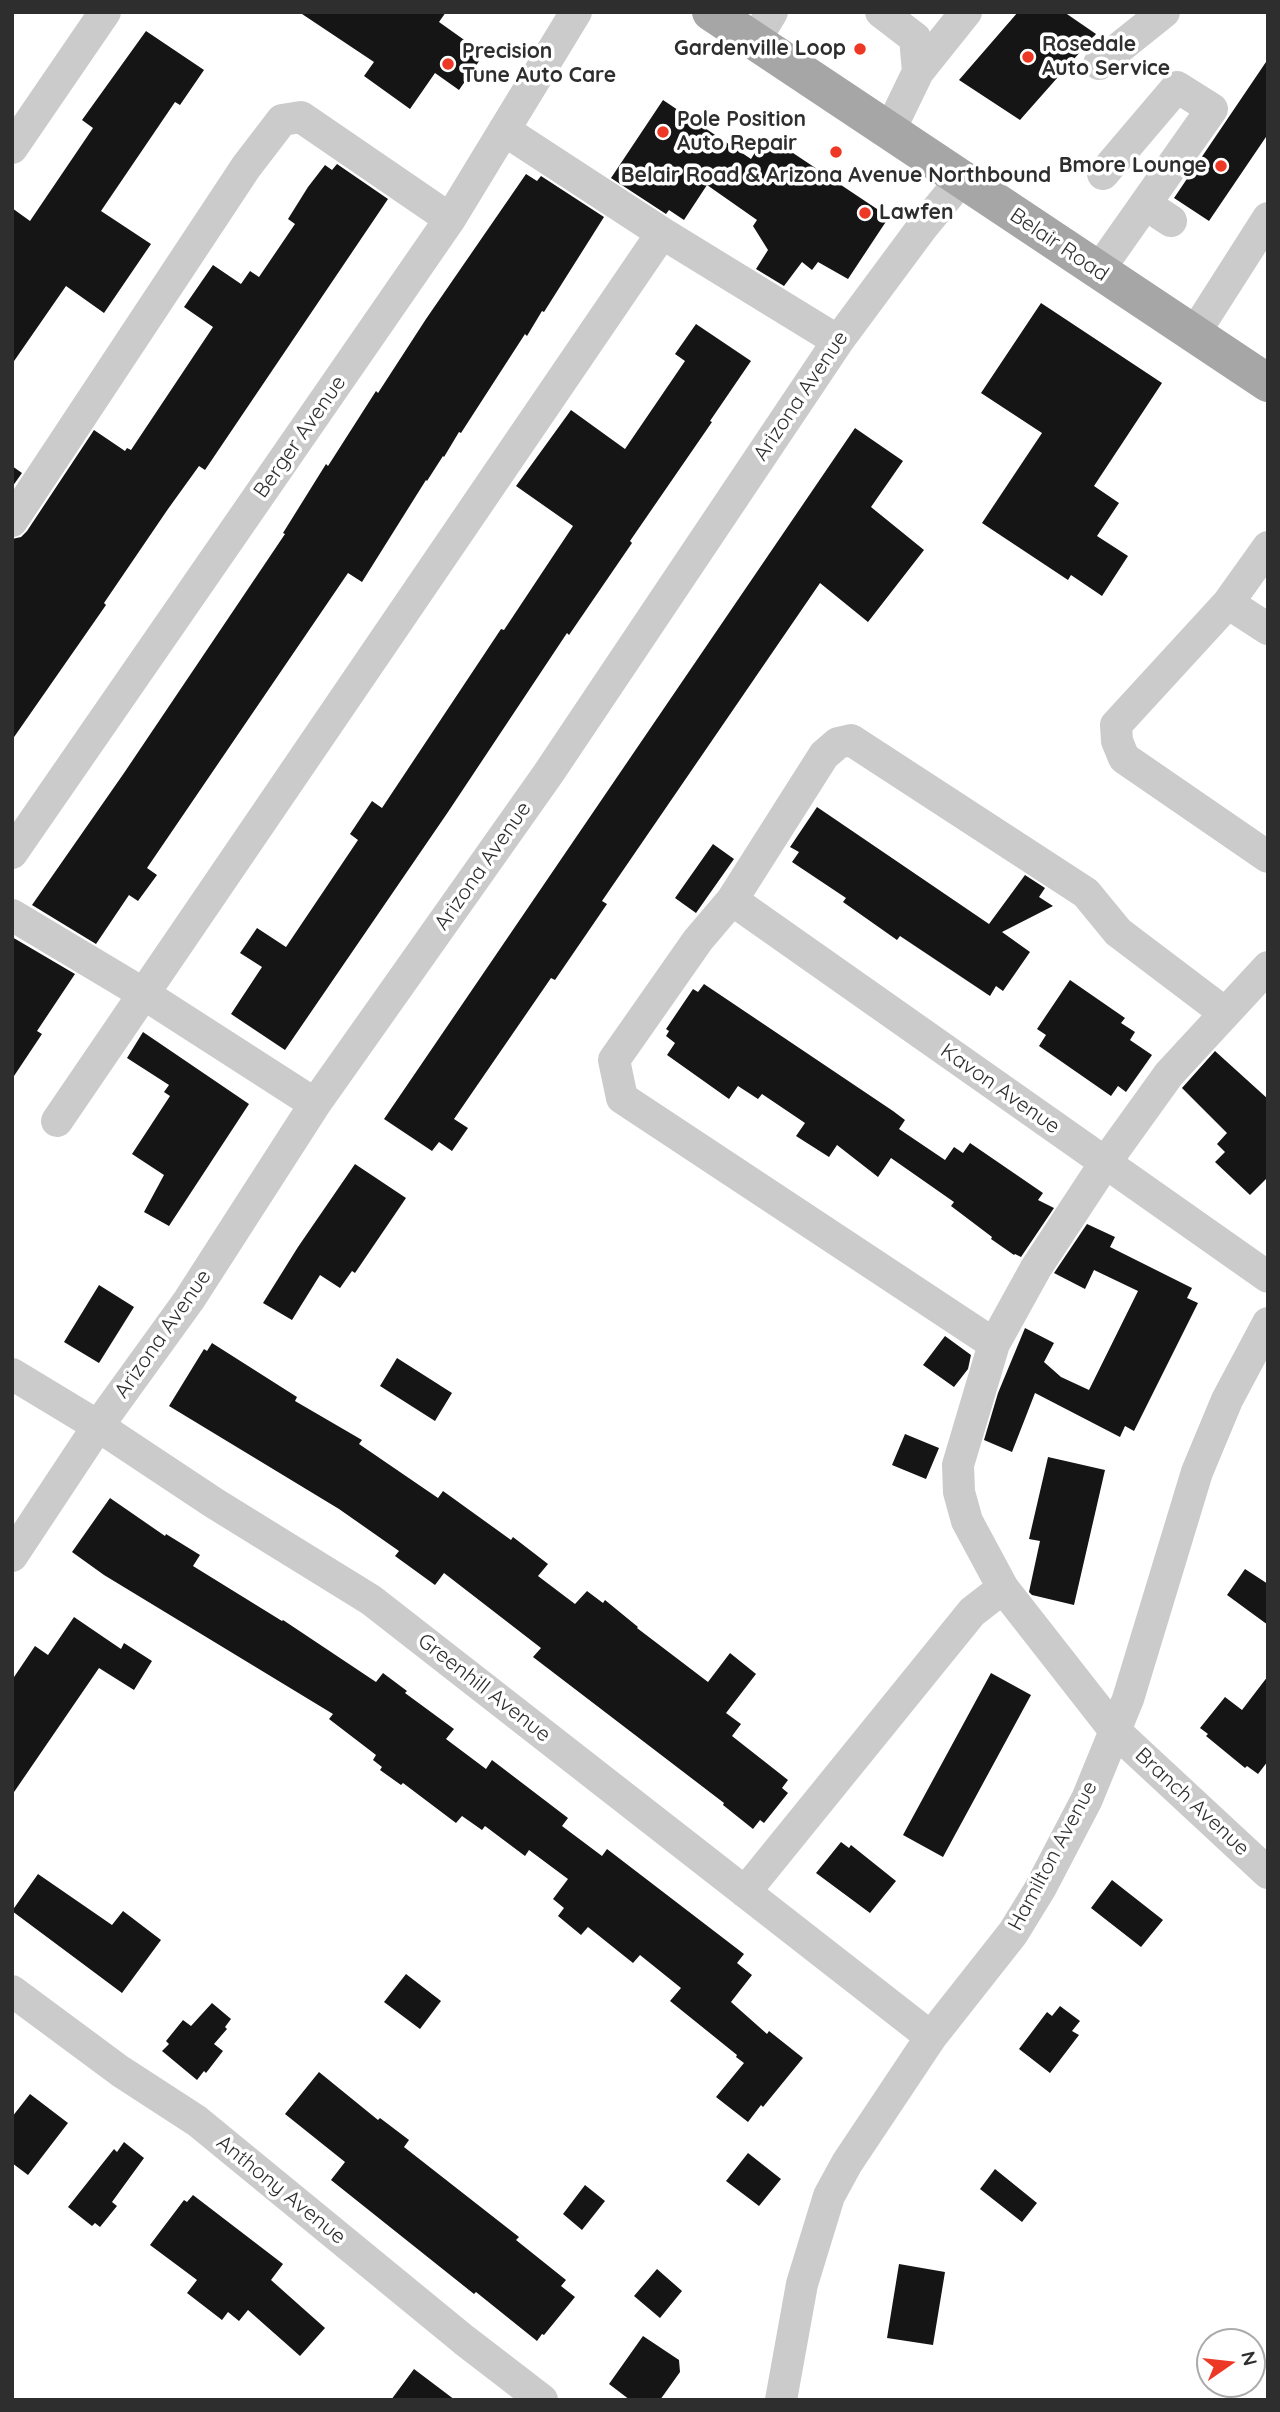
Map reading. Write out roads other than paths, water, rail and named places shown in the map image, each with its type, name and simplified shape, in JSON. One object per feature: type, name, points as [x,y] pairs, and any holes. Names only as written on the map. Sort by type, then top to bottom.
[{"type":"main road","name":"Belair Road","points":[[711,12],[763,27],[889,132],[1268,383]]},
{"type":"street","points":[[12,148],[105,12]]},
{"type":"street","name":"Berger Avenue","points":[[12,853],[450,219],[576,12]]},
{"type":"street","points":[[881,12],[915,38],[918,72]]},
{"type":"street","points":[[889,132],[918,72],[966,12]]},
{"type":"street","points":[[1100,64],[1164,12]]},
{"type":"street","points":[[1098,271],[1158,213],[1212,109],[1177,87],[1103,174]]},
{"type":"street","points":[[12,521],[246,167],[282,120],[301,117],[450,219]]},
{"type":"street","points":[[504,130],[662,233],[838,341]]},
{"type":"street","name":"Arizona Avenue","points":[[12,1556],[98,1426],[189,1300],[315,1104],[548,774],[838,341],[961,180]]},
{"type":"street","points":[[1194,334],[1268,218]]},
{"type":"street","points":[[57,1121],[662,233]]},
{"type":"street","points":[[1268,547],[1228,603],[1116,724],[1117,741],[1124,758],[1268,857]]},
{"type":"street","points":[[1228,603],[1268,629]]},
{"type":"street","points":[[994,1344],[622,1098],[614,1060],[698,940],[732,900],[824,755],[838,743],[851,740],[1086,893],[1118,932],[1225,1013]]},
{"type":"street","name":"Kavon Avenue","points":[[732,900],[1268,1277]]},
{"type":"street","points":[[12,915],[315,1104]]},
{"type":"street","name":"Branch Avenue","points":[[1268,967],[1169,1074],[1105,1163],[1036,1268],[994,1344],[958,1465],[959,1492],[967,1521],[1003,1588],[1115,1731],[1268,1873]]},
{"type":"street","name":"Hamilton Avenue","points":[[781,2400],[802,2284],[829,2196],[847,2163],[932,2037],[1013,1933],[1040,1889],[1087,1799],[1128,1699],[1196,1472],[1227,1400],[1268,1323]]},
{"type":"street","name":"Greenhill Avenue","points":[[12,1374],[372,1600],[932,2037]]},
{"type":"street","points":[[745,1892],[963,1622],[1003,1588]]},
{"type":"street","name":"Anthony Avenue","points":[[12,1991],[120,2071],[197,2122],[464,2340],[542,2400]]},
{"type":"place","name":"Gardenville Loop","points":[[860,49]]},
{"type":"place","name":"Rosedale Auto Service","points":[[1028,57]]},
{"type":"place","name":"Precision Tune Auto Care","points":[[448,64]]},
{"type":"place","name":"Pole Position Auto Repair","points":[[663,132]]},
{"type":"place","name":"Belair Road & Arizona Avenue Northbound","points":[[836,152]]},
{"type":"place","name":"Bmore Lounge","points":[[1221,166]]},
{"type":"place","name":"Lawfen","points":[[865,213]]}]
